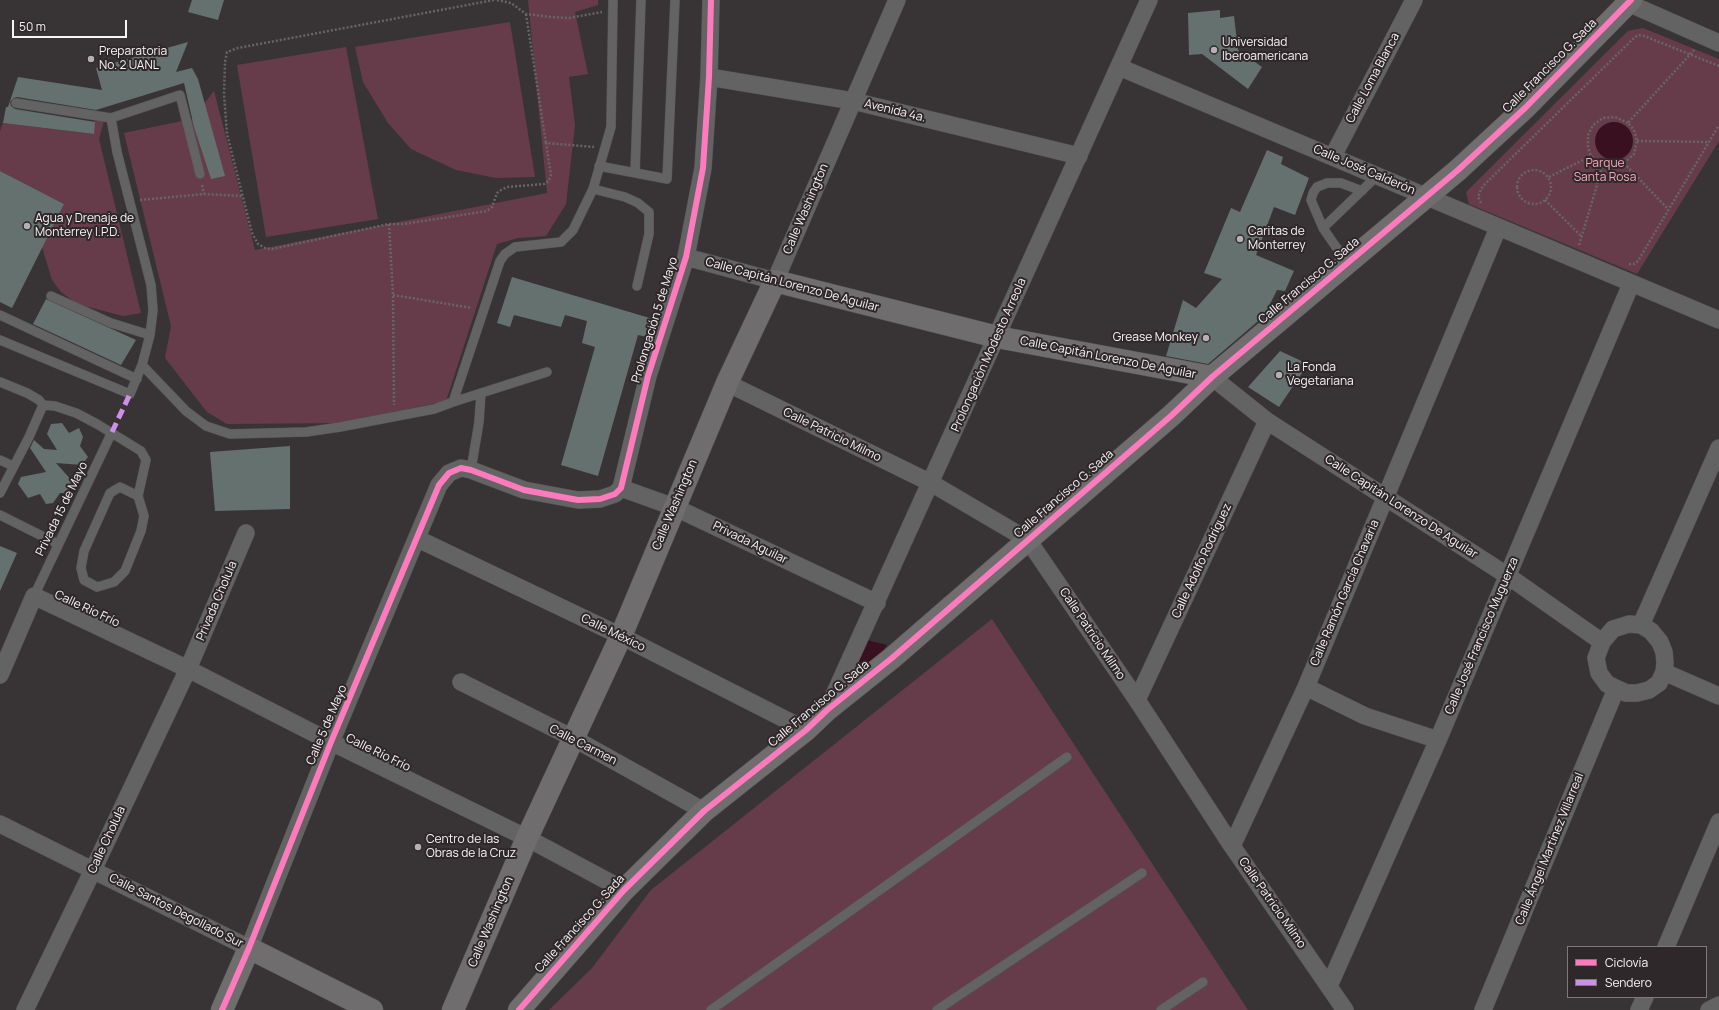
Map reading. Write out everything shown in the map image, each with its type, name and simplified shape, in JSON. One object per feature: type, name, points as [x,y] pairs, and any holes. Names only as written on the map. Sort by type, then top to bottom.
[{"type":"street","name":"Prolongación 5 de Mayo","points":[[621,488],[648,376],[686,257],[703,168],[709,77],[711,0]]},
{"type":"street","name":"Calle Washington","points":[[453,1010],[527,838],[621,636],[727,383],[775,281],[897,0]]},
{"type":"street","name":"Prolongación Modesto Arreola","points":[[827,710],[1149,0]]},
{"type":"street","name":"Calle Loma Blanca","points":[[1332,156],[1414,0]]},
{"type":"street","points":[[1630,2],[1712,40]]},
{"type":"street","name":"Calle Francisco G. Sada","points":[[519,1010],[624,890],[704,811],[806,730],[827,710],[892,658],[1172,415],[1212,377],[1458,170],[1525,108],[1630,2]]},
{"type":"street","name":"Calle José Calderón","points":[[1119,66],[1427,196],[1498,228],[1577,252],[1631,284],[1719,320]]},
{"type":"street","name":"Avenida 4a.","points":[[709,77],[853,101],[1079,156]]},
{"type":"street","name":"Calle Ramón García Chavaria","points":[[1232,846],[1306,687],[1498,228]]},
{"type":"street","name":"Calle Capitán Lorenzo De Aguilar","points":[[686,257],[997,337],[1212,377],[1267,421],[1508,576],[1602,642]]},
{"type":"street","name":"Calle José Francisco Muguerza","points":[[1329,986],[1438,740],[1631,284]]},
{"type":"street","points":[[1171,370],[1179,392],[1177,404],[1172,415]]},
{"type":"street","name":"Calle Patricio Milmo","points":[[727,383],[931,483],[1028,540],[1137,700],[1232,846],[1345,1010]]},
{"type":"street","name":"Calle Adolfo Rodríguez","points":[[1137,700],[1267,421]]},
{"type":"street","points":[[1641,625],[1719,448]]},
{"type":"street","name":"Calle 5 de Mayo","points":[[222,1010],[249,948],[331,742],[418,539],[439,485],[449,473],[456,469],[461,468],[471,470]]},
{"type":"street","points":[[471,470],[524,490],[578,500],[600,499],[615,494],[621,488]]},
{"type":"street","name":"Privada Aguilar","points":[[621,488],[674,507],[876,603]]},
{"type":"street","name":"Privada Cholula","points":[[188,669],[246,533]]},
{"type":"street","name":"Calle México","points":[[418,539],[621,636],[806,730]]},
{"type":"street","points":[[0,675],[34,596]]},
{"type":"street","name":"Calle Río Frío","points":[[34,596],[188,669],[331,742],[527,838],[624,890]]},
{"type":"street","points":[[1628,624],[1641,625],[1651,631],[1660,642],[1666,663],[1659,683],[1649,690],[1637,693],[1626,693],[1607,684],[1599,674],[1596,658],[1602,642],[1613,629],[1628,624]]},
{"type":"street","name":"Calle Cholula","points":[[25,1010],[188,669]]},
{"type":"street","points":[[1664,672],[1719,696]]},
{"type":"street","name":"Calle Carmen","points":[[461,682],[573,738],[704,811]]},
{"type":"street","points":[[1306,687],[1366,716],[1438,740]]},
{"type":"street","name":"Calle Ángel Martínez Villarreal","points":[[1484,1010],[1616,689]]},
{"type":"street","points":[[1666,946],[1719,822]]},
{"type":"street","name":"Calle Santos Degollado Sur","points":[[0,824],[372,1010]]},
{"type":"street","points":[[1639,1010],[1645,998]]},
{"type":"street","points":[[1709,1010],[1719,1005]]},
{"type":"lane","points":[[453,402],[500,261],[505,254],[515,247],[562,242],[573,230],[592,189],[611,127],[613,0]]},
{"type":"lane","points":[[635,173],[641,0]]},
{"type":"lane","points":[[599,166],[667,179],[675,0]]},
{"type":"lane","points":[[16,103],[111,118],[180,95],[200,174]]},
{"type":"lane","points":[[0,340],[130,394],[142,365],[150,335],[153,310],[151,285],[129,201],[111,118]]},
{"type":"lane","points":[[1323,228],[1378,176]]},
{"type":"lane","points":[[1349,263],[1323,228],[1311,200],[1317,187],[1328,183],[1341,183],[1362,191]]},
{"type":"lane","points":[[592,189],[625,197],[638,203],[649,212],[649,234],[637,286]]},
{"type":"lane","points":[[51,296],[111,323],[150,335]]},
{"type":"lane","points":[[0,315],[137,379]]},
{"type":"lane","points":[[142,365],[186,411],[206,426],[230,434],[306,432],[394,417],[434,409],[547,372]]},
{"type":"lane","points":[[0,382],[39,400],[43,404],[55,406],[76,413],[112,432],[141,451],[146,460],[138,496],[144,516],[141,531],[125,571],[114,582],[97,587],[84,580],[81,568],[84,551],[110,493],[120,487],[138,496]]},
{"type":"lane","points":[[471,470],[478,429],[481,393]]},
{"type":"lane","points":[[0,493],[29,437],[43,404]]},
{"type":"lane","name":"Privada 15 de Mayo","points":[[34,596],[112,432]]},
{"type":"lane","points":[[0,460],[14,466]]},
{"type":"lane","points":[[0,515],[58,544]]},
{"type":"lane","points":[[711,1010],[1067,757]]},
{"type":"lane","points":[[938,1010],[1142,873]]},
{"type":"lane","points":[[1161,1010],[1203,982]]},
{"type":"path","points":[[526,14],[546,143],[550,175],[549,180],[544,184],[506,187],[496,193],[492,207],[487,210],[404,224],[389,224],[272,249],[265,248],[258,244],[254,238],[242,196],[227,134],[224,94],[225,62],[227,52],[238,48],[496,0],[511,3],[526,14],[569,18],[612,10]]},
{"type":"path","points":[[1485,205],[1481,203],[1478,197],[1485,184],[1639,35],[1719,66]]},
{"type":"path","points":[[1628,123],[1690,54],[1712,40]]},
{"type":"path","points":[[1615,117],[1628,123],[1634,130],[1637,141],[1634,154],[1624,163],[1616,166],[1603,165],[1591,156],[1588,147],[1588,135],[1593,125],[1604,118],[1615,117]]},
{"type":"path","points":[[1621,262],[1634,264],[1638,261],[1719,125]]},
{"type":"path","points":[[1637,141],[1708,142]]},
{"type":"path","points":[[546,143],[604,148]]},
{"type":"path","points":[[1549,177],[1591,156]]},
{"type":"path","points":[[1624,163],[1668,209]]},
{"type":"path","points":[[1577,252],[1603,165]]},
{"type":"path","points":[[1531,170],[1543,171],[1549,177],[1552,185],[1550,193],[1545,200],[1534,204],[1523,200],[1517,190],[1518,182],[1521,176],[1531,170]]},
{"type":"path","points":[[129,201],[204,194],[242,196]]},
{"type":"path","points":[[1545,200],[1582,237]]},
{"type":"path","points":[[389,224],[393,295],[394,417]]},
{"type":"path","points":[[1572,242],[1577,252]]},
{"type":"path","points":[[1577,252],[1586,248]]},
{"type":"path","points":[[393,295],[483,310]]},
{"type":"green space","points":[[528,0],[598,0],[598,5],[575,12],[588,74],[569,77],[575,125],[566,204],[546,236],[518,238],[497,244],[446,401],[340,423],[227,424],[207,412],[165,358],[171,326],[124,133],[192,119],[214,91],[255,250],[547,193]]},
{"type":"green space","points":[[510,22],[535,177],[496,178],[456,170],[411,149],[388,123],[363,82],[355,47]]},
{"type":"green space","name":"Parque Santa Rosa","points":[[1643,28],[1719,59],[1719,141],[1637,274],[1469,204],[1466,192],[1628,31]]},
{"type":"green space","points":[[346,47],[378,219],[266,237],[237,65]]},
{"type":"green space","points":[[105,117],[99,139],[141,313],[123,316],[77,304],[61,292],[52,280],[42,247],[64,204],[0,171],[0,131],[3,123],[93,134],[95,118]]},
{"type":"green space","points":[[992,619],[1248,1010],[549,1010],[592,968],[651,890]]},
{"type":"shaded area","points":[[1610,122],[1618,122],[1625,125],[1630,130],[1633,141],[1630,152],[1625,157],[1618,160],[1610,160],[1603,157],[1598,152],[1595,145],[1595,137],[1598,130],[1603,125]]},
{"type":"shaded area","points":[[867,640],[887,645],[873,665],[857,662]]},
{"type":"building","points":[[192,0],[224,0],[218,20],[188,12]]},
{"type":"building","name":"Universidad Iberoamericana","points":[[1220,10],[1220,18],[1234,16],[1238,50],[1262,67],[1248,89],[1202,54],[1189,55],[1188,13]]},
{"type":"building","points":[[188,42],[176,72],[192,68],[198,79],[225,176],[211,179],[194,127],[184,83],[96,110],[17,97],[10,102],[11,106],[15,109],[95,122],[94,134],[3,123],[6,107],[8,107],[18,77],[102,90],[96,68]]},
{"type":"building","points":[[1267,150],[1283,157],[1281,164],[1309,178],[1295,215],[1274,207],[1256,255],[1294,271],[1285,291],[1277,290],[1264,316],[1208,364],[1166,356],[1183,300],[1196,308],[1222,279],[1204,273],[1231,208],[1240,212]]},
{"type":"building","name":"Agua y Drenaje de Monterrey I.P.D.","points":[[0,171],[64,204],[12,308],[0,302]]},
{"type":"building","points":[[512,277],[653,319],[648,337],[638,335],[598,476],[561,465],[595,347],[582,343],[587,321],[565,315],[561,327],[514,315],[510,327],[497,323]]},
{"type":"building","points":[[46,299],[136,340],[121,365],[33,324]]},
{"type":"building","name":"La Fonda Vegetariana","points":[[1280,351],[1308,364],[1279,407],[1248,387]]},
{"type":"building","points":[[62,423],[69,433],[79,428],[83,437],[80,446],[88,457],[82,465],[56,463],[73,482],[66,493],[60,493],[53,503],[46,504],[40,494],[28,498],[18,484],[21,477],[46,472],[30,448],[34,440],[44,449],[57,450],[47,434],[51,424]]},
{"type":"building","points":[[290,446],[290,509],[215,511],[210,452]]},
{"type":"building","points":[[0,546],[17,553],[0,591]]},
{"type":"marked path","points":[[112,432],[130,394]]},
{"type":"cycle path","points":[[222,1010],[249,948],[331,742],[439,485],[449,473],[461,468],[471,470],[524,490],[578,500],[600,499],[615,494],[621,488],[648,376],[686,257],[703,168],[709,77],[711,0]]},
{"type":"cycle path","points":[[519,1010],[624,890],[704,811],[806,730],[827,710],[892,658],[1172,415],[1212,377],[1458,170],[1525,108],[1631,0]]},
{"type":"place","name":"Universidad Iberoamericana","points":[[1214,50]]},
{"type":"place","name":"Preparatoria No. 2 UANL","points":[[91,59]]},
{"type":"place","name":"Agua y Drenaje de Monterrey I.P.D.","points":[[27,226]]},
{"type":"place","name":"Caritas de Monterrey","points":[[1240,239]]},
{"type":"place","name":"Grease Monkey","points":[[1206,338]]},
{"type":"place","name":"La Fonda Vegetariana","points":[[1279,375]]},
{"type":"place","name":"Centro de las Obras de la Cruz","points":[[418,847]]}]
